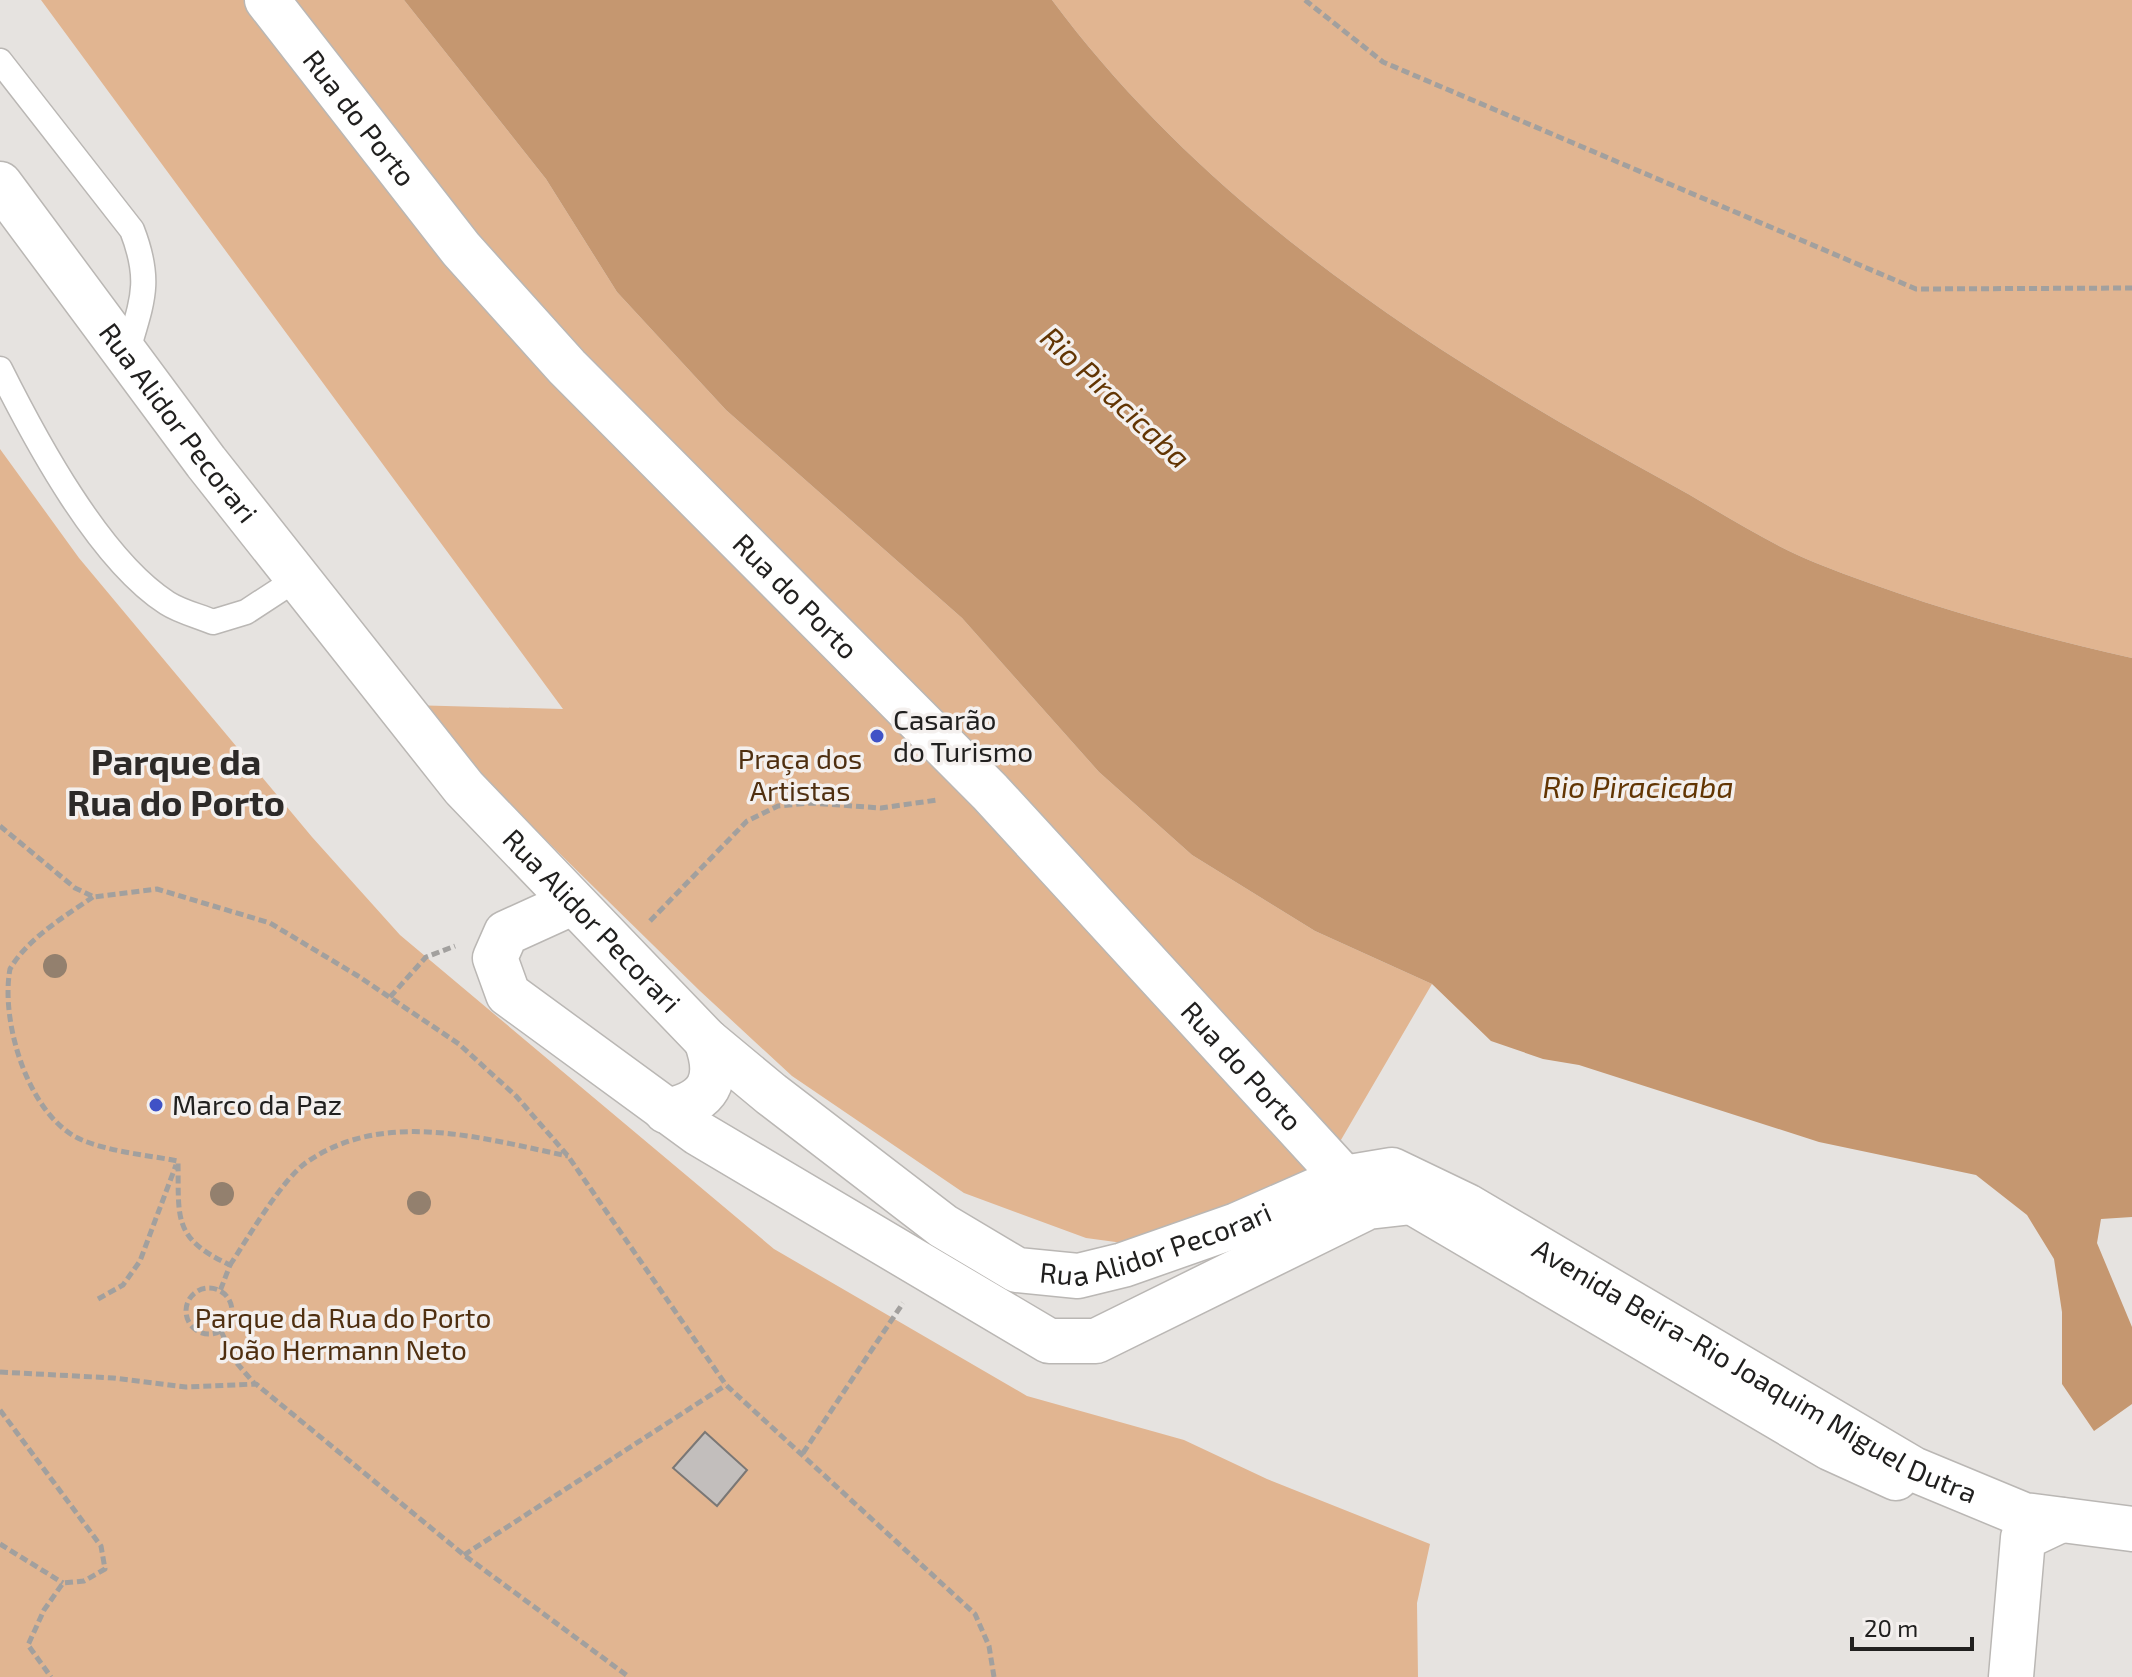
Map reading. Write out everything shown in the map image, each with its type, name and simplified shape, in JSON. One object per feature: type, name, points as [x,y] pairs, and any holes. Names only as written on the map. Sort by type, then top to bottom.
[{"type":"street","name":"Rua do Porto","points":[[267,0],[461,249],[567,367],[990,792],[1344,1178]]},
{"type":"street","name":"Rua Alidor Pecorari","points":[[0,184],[126,357],[464,788],[706,1040],[943,1226],[1017,1270],[1078,1276],[1123,1265],[1237,1225],[1344,1178],[1392,1170]]},
{"type":"street","points":[[572,903],[506,933],[495,958],[508,994],[666,1111],[1049,1341],[1096,1341],[1368,1207],[1412,1202],[1830,1448],[2023,1538]]},
{"type":"street","points":[[666,1111],[691,1106],[709,1088],[715,1064],[706,1040]]},
{"type":"street","name":"Avenida Beira-Rio Joaquim Miguel Dutra","points":[[1392,1170],[1467,1206],[1913,1469],[2024,1515],[2132,1529]]},
{"type":"street","points":[[2023,1538],[2061,1520]]},
{"type":"street","points":[[2011,1677],[2023,1538]]},
{"type":"lane","points":[[0,61],[132,230],[143,257],[146,287],[126,357]]},
{"type":"lane","points":[[0,369],[67,490],[120,560],[168,603],[213,622],[246,612],[298,578]]},
{"type":"path","points":[[1305,0],[1383,62],[1916,289],[2132,288]]},
{"type":"path","points":[[620,950],[703,870],[747,821],[778,806],[811,803],[881,808],[990,792]]},
{"type":"path","points":[[0,826],[75,888],[94,897]]},
{"type":"path","points":[[178,1161],[81,1140],[43,1113],[13,1066],[0,1001],[6,977],[20,955],[65,916],[94,897],[157,889],[270,923],[459,1044],[488,1070],[568,1156],[726,1385],[975,1614],[989,1646],[994,1677]]},
{"type":"path","points":[[390,997],[426,957],[468,940],[506,933]]},
{"type":"path","points":[[220,1291],[230,1265],[305,1163],[340,1144],[370,1136],[419,1132],[456,1134],[568,1156]]},
{"type":"path","points":[[178,1161],[179,1222],[201,1251],[230,1265]]},
{"type":"path","points":[[98,1299],[123,1285],[140,1261],[178,1161]]},
{"type":"path","points":[[803,1453],[925,1268]]},
{"type":"path","points":[[198,1291],[220,1291],[230,1303],[232,1311],[221,1331],[207,1335],[200,1333],[189,1323],[186,1309],[198,1291]]},
{"type":"path","points":[[221,1331],[243,1374],[464,1555],[629,1677]]},
{"type":"path","points":[[0,1372],[113,1378],[186,1387],[256,1384]]},
{"type":"path","points":[[464,1555],[726,1385]]},
{"type":"path","points":[[0,1410],[101,1546],[105,1569],[84,1581],[63,1583],[0,1544]]},
{"type":"path","points":[[51,1677],[28,1645],[44,1610],[63,1583]]},
{"type":"green space","name":"Praça dos Artistas","points":[[41,0],[404,0],[546,179],[617,292],[726,410],[962,618],[1099,772],[1192,855],[1315,931],[1432,984],[1331,1157],[1231,1207],[1123,1243],[1086,1238],[964,1193],[792,1076],[700,991],[408,705],[563,709]]},
{"type":"green space","points":[[1052,0],[2132,0],[2132,658],[1972,617],[1894,592],[1797,555],[1494,383],[1331,273],[1254,212],[1181,146],[1114,76]]},
{"type":"green space","name":"Parque da Rua do Porto João Hermann Neto","points":[[0,449],[79,558],[312,837],[400,935],[774,1249],[1027,1396],[1184,1440],[1267,1479],[1430,1544],[1417,1603],[1418,1677],[0,1677]]},
{"type":"water","name":"Rio Piracicaba","points":[[404,0],[1052,0],[1114,76],[1181,146],[1254,212],[1331,273],[1494,383],[1797,555],[1894,592],[1972,617],[2132,658],[2132,1217],[2101,1219],[2097,1243],[2132,1327],[2132,1404],[2094,1431],[2062,1384],[2062,1312],[2054,1259],[2027,1215],[1976,1175],[1819,1142],[1579,1065],[1543,1059],[1491,1041],[1432,984],[1315,931],[1192,855],[1099,772],[962,618],[726,410],[617,292],[546,179]]},
{"type":"building","points":[[705,1432],[747,1470],[717,1506],[673,1468]]},
{"type":"place","name":"Casarão do Turismo","points":[[877,736]]},
{"type":"place","name":"Marco da Paz","points":[[156,1105]]},
{"type":"district","name":"Parque da Rua do Porto","points":[[176,782]]}]
